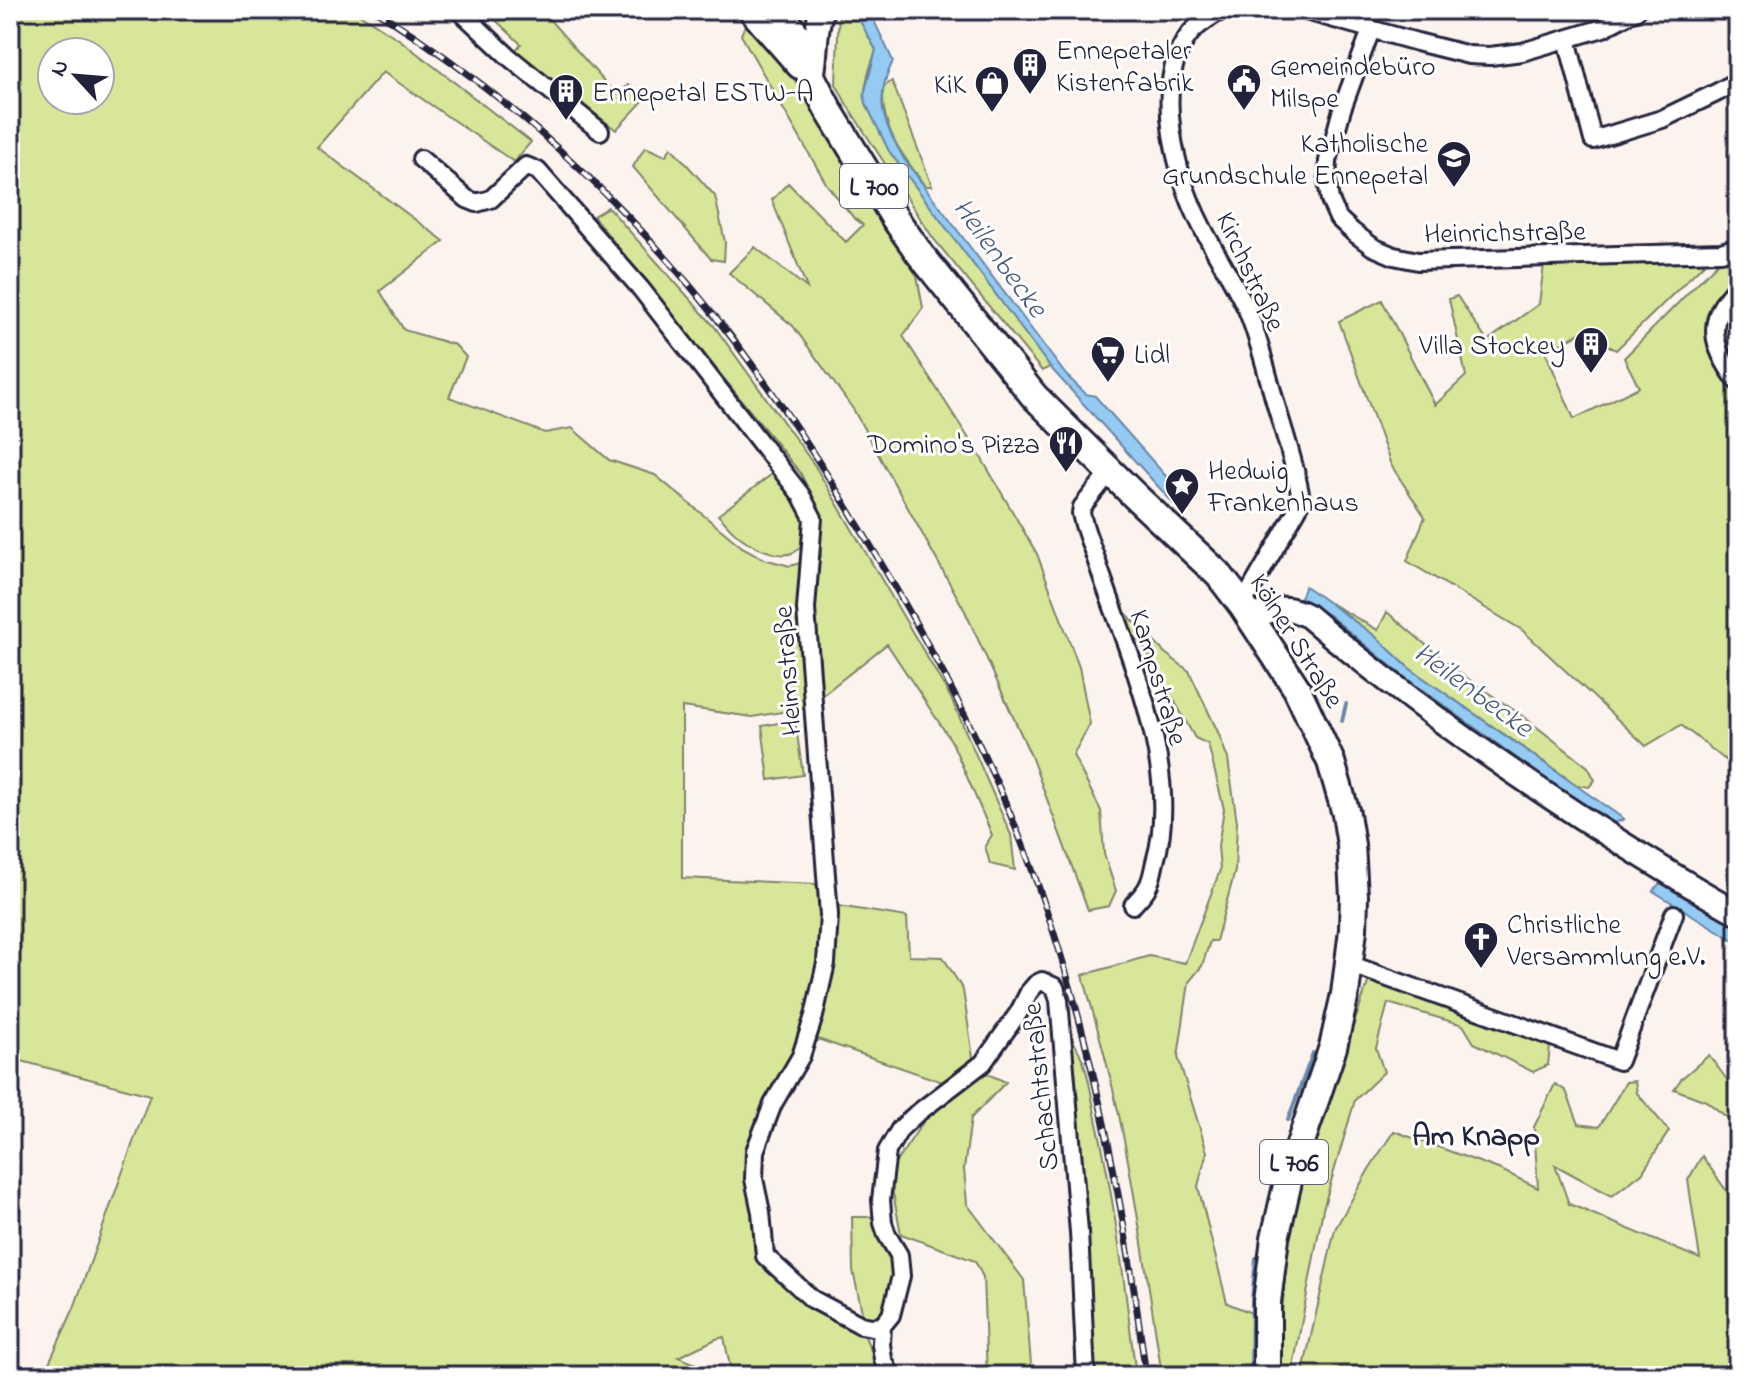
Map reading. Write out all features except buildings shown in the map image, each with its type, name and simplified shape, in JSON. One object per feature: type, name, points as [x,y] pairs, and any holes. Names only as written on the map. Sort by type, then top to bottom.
[{"type":"main road","name":"Kölner Straße","points":[[752,10],[792,26],[829,111],[894,217],[1034,396],[1219,575],[1297,689],[1331,762],[1346,814],[1351,845],[1353,930],[1345,994],[1333,1047],[1289,1177],[1275,1238],[1267,1302],[1267,1376]]},
{"type":"main road","points":[[811,74],[822,10]]},
{"type":"main road","points":[[1246,611],[1283,607],[1293,608],[1308,616],[1403,693],[1530,785],[1661,869],[1738,913]]},
{"type":"street","points":[[459,10],[509,57],[600,131]]},
{"type":"street","name":"Kirchstraße","points":[[1222,10],[1188,36],[1175,61],[1170,78],[1169,103],[1175,150],[1200,223],[1248,311],[1301,499],[1246,611]]},
{"type":"street","points":[[1302,10],[1452,51],[1490,56],[1522,52],[1603,28],[1637,10]]},
{"type":"street","name":"Heinrichstraße","points":[[1371,30],[1342,109],[1328,161],[1327,181],[1330,200],[1338,218],[1373,247],[1418,261],[1721,252],[1738,247]]},
{"type":"street","points":[[1567,39],[1593,140],[1662,119],[1738,81]]},
{"type":"street","name":"Heimstraße","points":[[421,159],[467,199],[477,203],[491,199],[526,166],[538,171],[641,289],[801,495],[813,518],[806,609],[829,915],[826,963],[801,1056],[773,1104],[755,1151],[754,1179],[765,1256],[812,1299],[861,1325],[882,1326]]},
{"type":"street","points":[[1738,286],[1719,310],[1714,330],[1718,347],[1738,382]]},
{"type":"street","name":"Kampstraße","points":[[1110,472],[1082,507],[1081,513],[1143,695],[1153,733],[1162,801],[1163,830],[1158,854],[1148,886],[1133,905]]},
{"type":"street","points":[[1349,964],[1619,1061],[1674,914]]},
{"type":"street","name":"Schachtstraße","points":[[891,1376],[883,1359],[882,1326],[891,1315],[901,1276],[899,1255],[883,1223],[881,1200],[887,1151],[900,1129],[915,1115],[983,1063],[1019,1012],[1029,992],[1042,981],[1055,987],[1059,1000],[1079,1232],[1086,1376]]},
{"type":"green space","points":[[10,10],[353,10],[400,40],[531,142],[514,162],[383,72],[317,147],[444,241],[380,291],[404,330],[455,345],[466,357],[449,397],[545,433],[572,428],[609,460],[655,475],[742,547],[764,559],[790,566],[821,557],[819,512],[801,474],[593,216],[608,207],[714,326],[815,466],[951,698],[1011,835],[1015,870],[990,864],[985,846],[992,835],[952,742],[887,644],[806,708],[752,717],[682,707],[682,878],[816,884],[820,903],[907,917],[909,956],[943,957],[963,990],[974,1064],[948,1084],[803,1034],[768,1101],[750,1150],[762,1260],[823,1312],[864,1334],[882,1376],[732,1376],[724,1337],[678,1357],[704,1367],[705,1376],[43,1376],[74,1308],[150,1095],[10,1058]]},
{"type":"green space","points":[[485,10],[541,10],[610,88],[620,93],[628,85],[646,98],[616,130],[515,51],[521,44]]},
{"type":"green space","points":[[839,10],[854,10],[876,50],[864,95],[889,151],[1050,367],[1042,371],[933,238],[847,105],[836,84]]},
{"type":"green space","points":[[747,20],[783,62],[917,276],[923,308],[903,336],[982,459],[1037,554],[1079,667],[1090,724],[1073,755],[1101,811],[1104,854],[1116,891],[1109,906],[1088,910],[1031,756],[965,611],[853,409],[793,326],[729,273],[755,247],[807,288],[772,200],[788,183],[846,242],[863,225],[827,185],[741,35]]},
{"type":"green space","points":[[892,81],[932,186],[926,186],[909,164],[889,128],[883,87]]},
{"type":"green space","points":[[645,147],[666,156],[671,147],[715,196],[725,242],[724,261],[711,259],[633,167]]},
{"type":"green space","points":[[1738,245],[1738,292],[1717,328],[1726,353],[1738,369],[1738,770],[1681,725],[1646,746],[1522,630],[1407,561],[1425,517],[1391,465],[1339,321],[1382,300],[1435,405],[1466,376],[1449,299],[1457,296],[1487,341],[1539,304],[1545,256],[1717,251],[1616,350],[1583,331],[1546,353],[1574,419],[1639,387],[1624,358]]},
{"type":"green space","points":[[776,471],[799,502],[806,522],[802,544],[790,554],[772,553],[754,546],[737,535],[718,515]]},
{"type":"green space","points":[[1330,603],[1378,630],[1387,612],[1458,672],[1524,717],[1588,767],[1595,780],[1589,787],[1577,785],[1409,668],[1375,636]]},
{"type":"green space","points":[[1122,609],[1165,653],[1189,671],[1228,759],[1237,822],[1235,871],[1216,941],[1210,941],[1202,966],[1189,982],[1178,1057],[1207,1152],[1198,1186],[1227,1303],[1254,1314],[1254,1376],[1162,1376],[1123,1135],[1083,975],[1149,956],[1185,963],[1220,870],[1218,846],[1224,809],[1208,744],[1195,738],[1142,643],[1133,638]]},
{"type":"green space","points":[[795,720],[803,775],[769,780],[762,726]]},
{"type":"green space","points":[[1369,980],[1459,1009],[1550,1046],[1548,1065],[1533,1072],[1474,1043],[1463,1025],[1388,1003],[1376,1048],[1384,1072],[1355,1100],[1323,1209],[1293,1368],[1288,1376],[1276,1376],[1292,1204]]},
{"type":"green space","points":[[1071,1038],[1087,1074],[1102,1146],[1119,1244],[1136,1376],[1092,1376]]},
{"type":"green space","points":[[1709,1055],[1738,1095],[1738,1126],[1706,1101],[1674,1089]]},
{"type":"green space","points":[[981,1071],[1006,1082],[971,1118],[964,1169],[967,1204],[1024,1280],[1032,1376],[987,1376],[983,1277],[975,1261],[901,1234],[889,1173],[927,1116]]},
{"type":"green space","points":[[1635,1081],[1637,1093],[1669,1131],[1642,1173],[1612,1196],[1555,1165],[1569,1204],[1700,1259],[1688,1180],[1702,1156],[1730,1196],[1733,1217],[1738,1217],[1738,1376],[1302,1376],[1335,1229],[1394,1131],[1501,1170],[1538,1188],[1534,1127],[1555,1084],[1566,1091],[1579,1124],[1599,1127],[1626,1082]]},
{"type":"green space","points":[[852,1217],[879,1217],[893,1262],[892,1283],[885,1310],[872,1320],[864,1321],[853,1271]]},
{"type":"water","points":[[854,10],[869,10],[893,61],[883,88],[883,111],[904,159],[1066,375],[1086,394],[1095,396],[1179,491],[1180,495],[1173,503],[1050,367],[889,151],[864,95],[876,50]]},
{"type":"water","points":[[1305,586],[1375,636],[1409,668],[1624,819],[1615,823],[1554,785],[1402,675],[1330,616],[1300,597]]},
{"type":"water","points":[[1660,883],[1738,928],[1738,943],[1653,891]]},
{"type":"waterway","points":[[1342,721],[1346,704]]},
{"type":"waterway","points":[[1288,1120],[1313,1053]]},
{"type":"waterway","points":[[1251,1376],[1256,1258]]},
{"type":"railway","points":[[375,10],[470,76],[560,150],[681,275],[785,410],[909,611],[955,695],[996,781],[1032,870],[1066,971],[1108,1143],[1146,1376]]},
{"type":"place","name":"Ennepetaler Kistenfabrik","points":[[1030,96]]},
{"type":"place","name":"Gemeindebüro Milspe","points":[[1244,112]]},
{"type":"place","name":"KiK","points":[[992,114]]},
{"type":"place","name":"Ennepetal ESTW-A","points":[[566,122]]},
{"type":"place","name":"Katholische Grundschule Ennepetal","points":[[1454,189]]},
{"type":"place","name":"Villa Stockey","points":[[1591,375]]},
{"type":"place","name":"Lidl","points":[[1108,384]]},
{"type":"place","name":"Domino's Pizza","points":[[1066,474]]},
{"type":"place","name":"Hedwig Frankenhaus","points":[[1182,516]]},
{"type":"place","name":"Christliche Versammlung e.V.","points":[[1481,970]]},
{"type":"district","name":"Am Knapp","points":[[1476,1135]]},
{"type":"water label","name":"Heilenbecke","points":[[1001,257]]},
{"type":"water label","name":"Heilenbecke","points":[[1474,689]]}]
